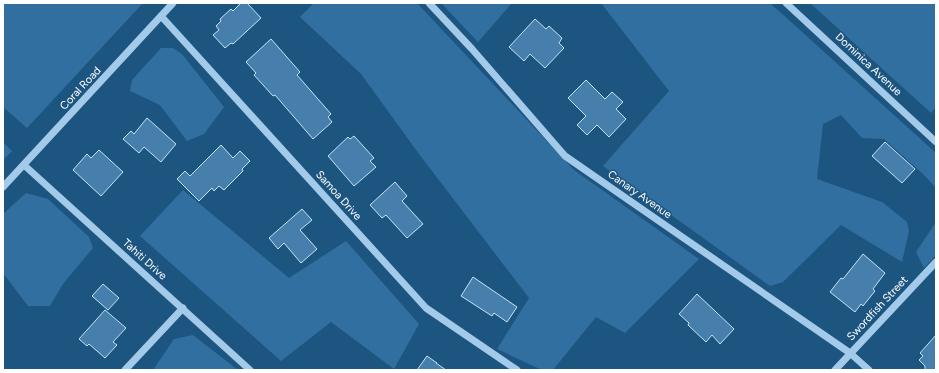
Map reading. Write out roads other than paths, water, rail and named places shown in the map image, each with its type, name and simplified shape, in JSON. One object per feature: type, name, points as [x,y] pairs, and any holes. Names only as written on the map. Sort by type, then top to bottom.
[{"type":"street","name":"Coral Road","points":[[3,187],[173,3]]},
{"type":"street","name":"Canary Avenue","points":[[429,3],[472,49],[565,156],[850,353],[869,370]]},
{"type":"street","name":"Dominica Avenue","points":[[786,3],[936,142]]},
{"type":"street","name":"Samoa Drive","points":[[161,16],[426,308],[517,370]]},
{"type":"street","name":"Tahiti Drive","points":[[24,165],[250,370]]},
{"type":"street","name":"Swordfish Street","points":[[835,370],[936,262]]},
{"type":"street","points":[[125,370],[183,308]]}]
